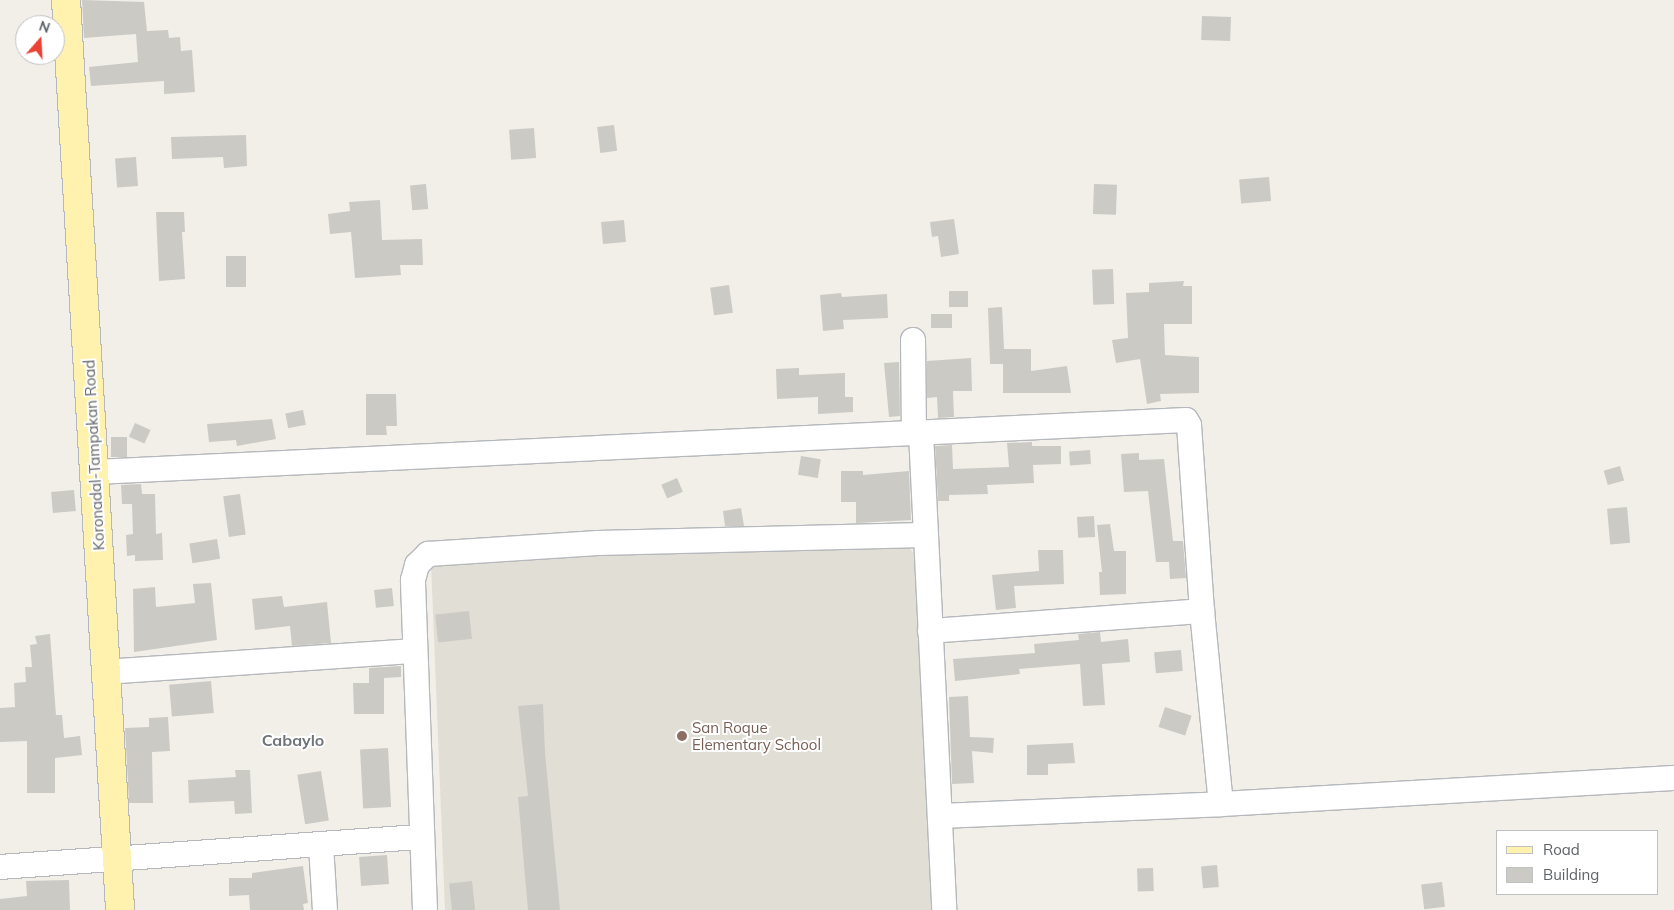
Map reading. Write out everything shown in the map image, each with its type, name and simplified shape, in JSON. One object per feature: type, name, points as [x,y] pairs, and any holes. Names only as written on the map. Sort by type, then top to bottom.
[{"type":"main road","name":"Koronadal-Tampakan Road","points":[[66,0],[96,472],[105,672],[120,910]]},
{"type":"street","points":[[913,340],[944,910]]},
{"type":"street","points":[[96,472],[1186,420],[1189,425],[1202,611],[1221,804]]},
{"type":"street","points":[[425,910],[414,651],[413,580],[417,565],[428,554],[598,543],[924,535]]},
{"type":"street","points":[[930,632],[1202,611]]},
{"type":"street","points":[[105,672],[414,651]]},
{"type":"street","points":[[940,816],[1221,804],[1674,778]]},
{"type":"street","points":[[0,867],[421,837]]},
{"type":"street","points":[[321,845],[325,910]]},
{"type":"shaded area","name":"San Roque Elementary School","points":[[905,543],[921,562],[932,910],[445,910],[431,563]]},
{"type":"building","points":[[82,0],[144,2],[147,31],[168,30],[169,38],[180,37],[181,51],[192,50],[195,92],[164,94],[164,81],[91,86],[89,67],[138,62],[136,34],[84,38]]},
{"type":"building","points":[[1202,16],[1231,17],[1230,41],[1201,40]]},
{"type":"building","points":[[614,125],[617,151],[600,153],[597,127]]},
{"type":"building","points":[[534,128],[536,158],[511,160],[509,130]]},
{"type":"building","points":[[246,135],[247,166],[224,168],[223,157],[172,159],[171,137]]},
{"type":"building","points":[[136,157],[138,186],[117,187],[115,158]]},
{"type":"building","points":[[1269,177],[1271,201],[1241,204],[1239,180]]},
{"type":"building","points":[[426,184],[428,209],[412,210],[410,185]]},
{"type":"building","points":[[1094,184],[1117,185],[1116,215],[1093,214]]},
{"type":"building","points":[[380,200],[382,240],[422,239],[423,265],[400,265],[401,275],[355,278],[351,232],[330,234],[328,214],[350,211],[349,202]]},
{"type":"building","points":[[156,212],[184,212],[185,232],[182,232],[185,279],[159,281]]},
{"type":"building","points":[[954,219],[959,254],[941,257],[938,236],[932,237],[930,222]]},
{"type":"building","points":[[624,220],[626,242],[603,244],[601,222]]},
{"type":"building","points":[[226,256],[246,256],[246,287],[226,287]]},
{"type":"building","points":[[1113,269],[1114,304],[1093,305],[1092,270]]},
{"type":"building","points":[[1184,281],[1183,286],[1192,286],[1192,324],[1164,324],[1165,355],[1199,357],[1199,393],[1160,394],[1161,401],[1147,404],[1140,359],[1116,363],[1112,340],[1128,338],[1126,293],[1149,292],[1149,283]]},
{"type":"building","points":[[729,285],[733,313],[714,315],[710,288]]},
{"type":"building","points":[[949,291],[968,291],[968,307],[949,307]]},
{"type":"building","points":[[841,293],[842,297],[887,294],[888,318],[843,320],[844,329],[823,331],[820,295]]},
{"type":"building","points":[[1002,307],[1004,349],[1031,349],[1031,371],[1067,366],[1071,393],[1003,393],[1003,364],[990,364],[988,308]]},
{"type":"building","points":[[931,314],[952,314],[952,328],[931,328]]},
{"type":"building","points":[[971,358],[972,391],[953,391],[954,417],[938,418],[937,397],[927,398],[927,361]]},
{"type":"building","points":[[899,362],[900,416],[889,417],[884,363]]},
{"type":"building","points":[[799,368],[799,375],[845,373],[845,397],[853,397],[853,412],[818,414],[818,397],[777,399],[776,369]]},
{"type":"building","points":[[366,394],[396,394],[397,426],[386,426],[387,435],[366,435]]},
{"type":"building","points":[[303,410],[306,425],[288,428],[285,413]]},
{"type":"building","points":[[272,419],[276,439],[237,446],[236,440],[209,442],[207,424]]},
{"type":"building","points":[[135,423],[151,430],[144,444],[129,437]]},
{"type":"building","points":[[111,437],[127,437],[127,457],[111,457]]},
{"type":"building","points":[[1032,442],[1032,446],[1061,446],[1061,464],[1033,465],[1034,483],[987,485],[988,494],[949,495],[949,501],[938,501],[935,446],[952,445],[953,469],[1009,467],[1007,443]]},
{"type":"building","points":[[1090,450],[1091,464],[1070,465],[1069,451]]},
{"type":"building","points":[[1139,453],[1139,460],[1164,459],[1173,541],[1183,541],[1186,578],[1170,579],[1169,562],[1156,562],[1148,491],[1124,492],[1121,454]]},
{"type":"building","points":[[801,456],[821,459],[818,478],[798,475]]},
{"type":"building","points":[[1620,466],[1624,480],[1608,485],[1604,471]]},
{"type":"building","points":[[841,471],[863,471],[863,475],[909,471],[911,520],[856,523],[856,502],[841,502]]},
{"type":"building","points":[[677,478],[683,492],[667,498],[661,485]]},
{"type":"building","points":[[141,484],[142,494],[155,494],[156,534],[162,533],[163,560],[135,561],[135,555],[127,556],[126,535],[133,534],[132,504],[122,504],[121,485]]},
{"type":"building","points":[[74,490],[76,511],[53,513],[51,492]]},
{"type":"building","points":[[240,494],[246,535],[229,537],[223,496]]},
{"type":"building","points":[[1627,507],[1630,543],[1610,545],[1607,509]]},
{"type":"building","points":[[741,508],[744,526],[725,526],[723,511]]},
{"type":"building","points":[[1094,516],[1095,537],[1078,538],[1077,517]]},
{"type":"building","points":[[1110,524],[1114,551],[1126,551],[1126,594],[1100,595],[1099,572],[1102,572],[1097,525]]},
{"type":"building","points":[[217,539],[220,559],[192,563],[189,543]]},
{"type":"building","points":[[1038,550],[1063,550],[1064,584],[1014,586],[1016,608],[996,610],[992,575],[1039,571]]},
{"type":"building","points":[[211,583],[217,640],[134,652],[133,589],[155,587],[156,607],[195,603],[193,584]]},
{"type":"building","points":[[392,588],[394,606],[376,608],[374,590]]},
{"type":"building","points":[[282,596],[284,607],[327,602],[331,643],[292,646],[290,626],[255,630],[252,599]]},
{"type":"building","points":[[469,611],[472,639],[438,642],[435,615]]},
{"type":"building","points":[[1100,632],[1101,642],[1128,639],[1130,662],[1102,664],[1105,705],[1083,706],[1080,664],[1019,669],[1020,674],[955,681],[953,659],[1035,653],[1034,644],[1079,640],[1078,634]]},
{"type":"building","points":[[50,634],[56,715],[62,715],[64,738],[80,736],[82,755],[55,758],[55,793],[27,793],[27,741],[0,742],[0,708],[15,707],[14,683],[26,682],[25,667],[32,667],[30,645],[37,644],[35,636]]},
{"type":"building","points":[[1181,650],[1183,671],[1156,673],[1154,652]]},
{"type":"building","points":[[401,666],[401,677],[384,678],[384,714],[354,714],[353,683],[369,683],[369,668]]},
{"type":"building","points":[[211,681],[214,713],[172,717],[169,685]]},
{"type":"building","points":[[968,696],[970,737],[994,738],[993,753],[972,751],[974,783],[952,784],[949,697]]},
{"type":"building","points":[[543,704],[545,753],[560,910],[528,910],[518,797],[528,796],[518,706]]},
{"type":"building","points":[[1165,707],[1192,716],[1185,736],[1159,727]]},
{"type":"building","points":[[168,717],[170,751],[152,752],[153,803],[129,803],[125,728],[149,727],[149,718]]},
{"type":"building","points":[[1073,743],[1075,763],[1048,764],[1048,775],[1027,775],[1027,745]]},
{"type":"building","points":[[388,748],[391,807],[363,808],[360,749]]},
{"type":"building","points":[[235,770],[250,770],[252,813],[235,814],[234,801],[189,803],[188,780],[236,777]]},
{"type":"building","points":[[321,771],[329,820],[305,824],[297,775]]},
{"type":"building","points":[[387,855],[389,884],[361,886],[359,857]]},
{"type":"building","points":[[1217,865],[1219,887],[1203,888],[1201,866]]},
{"type":"building","points":[[303,866],[308,903],[303,904],[304,910],[250,910],[249,895],[229,896],[229,878],[252,878],[252,873]]},
{"type":"building","points":[[1153,868],[1154,891],[1138,892],[1137,869]]},
{"type":"building","points":[[69,880],[70,910],[0,910],[0,899],[27,896],[26,881]]},
{"type":"building","points":[[472,881],[475,910],[452,910],[449,883]]},
{"type":"building","points":[[1442,882],[1445,907],[1424,909],[1421,885]]},
{"type":"place","name":"San Roque Elementary School","points":[[682,736]]},
{"type":"district","name":"Cabaylo","points":[[293,740]]}]
